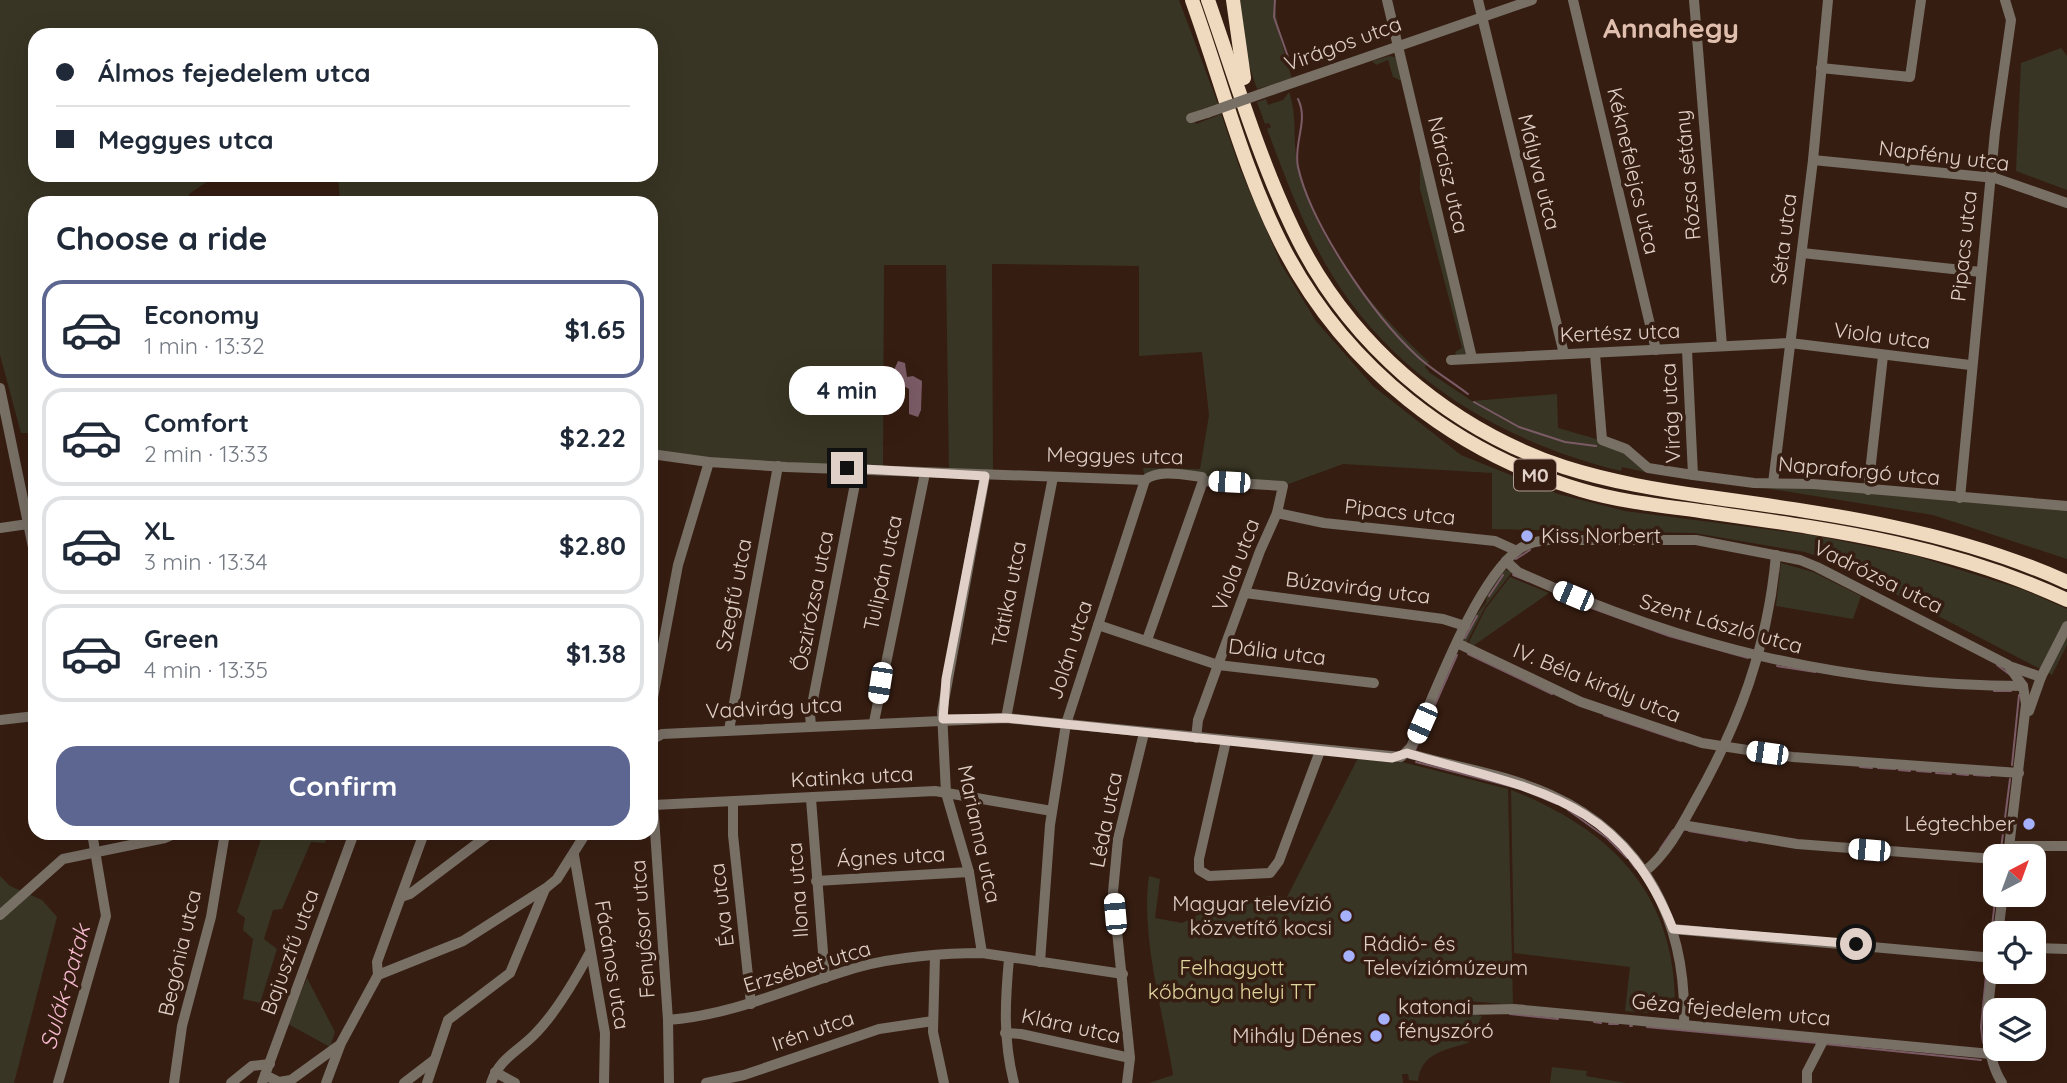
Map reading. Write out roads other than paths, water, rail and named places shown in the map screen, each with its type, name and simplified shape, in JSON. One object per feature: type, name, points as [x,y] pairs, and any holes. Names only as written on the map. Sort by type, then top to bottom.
[{"type":"highway","name":"M0","points":[[1192,0],[1260,194],[1294,267],[1320,308],[1359,355],[1389,385],[1440,424],[1520,469],[1583,491],[1630,501],[1897,541],[1983,565],[2067,600]]},
{"type":"highway","name":"M0","points":[[1208,0],[1293,230],[1336,301],[1369,341],[1408,378],[1476,427],[1538,457],[1633,485],[1904,527],[1976,545],[2067,582]]},
{"type":"highway","points":[[1233,0],[1247,110]]},
{"type":"street","name":"Nárcisz utca","points":[[1387,0],[1472,358]]},
{"type":"street","name":"Mályva utca","points":[[1478,0],[1564,354]]},
{"type":"street","name":"Virágos utca","points":[[1191,118],[1532,0]]},
{"type":"street","name":"Kéknefelejcs utca","points":[[1573,0],[1656,350]]},
{"type":"street","name":"Rózsa sétány","points":[[1694,0],[1722,346]]},
{"type":"street","name":"Séta utca","points":[[1773,483],[1813,160],[1828,0]]},
{"type":"street","points":[[1821,68],[1910,77],[1921,0]]},
{"type":"street","name":"Pipacs utca","points":[[1960,498],[1970,365],[2011,20],[2005,0]]},
{"type":"street","name":"Napfény utca","points":[[1813,160],[1990,179],[2011,183],[2067,203]]},
{"type":"street","points":[[1802,253],[1981,272]]},
{"type":"street","name":"Kertész utca","points":[[1451,360],[1790,343]]},
{"type":"street","name":"Viola utca","points":[[1790,343],[1970,365]]},
{"type":"street","name":"Virág utca","points":[[1687,350],[1693,475]]},
{"type":"street","name":"Napraforgó utca","points":[[1595,354],[1602,440],[1626,449],[1648,468],[1773,483],[2067,506]]},
{"type":"street","points":[[1868,490],[1882,356]]},
{"type":"street","points":[[0,388],[5,429],[28,524],[0,528]]},
{"type":"street","name":"Meggyes utca","points":[[658,455],[709,463],[985,476],[1145,480],[1151,475],[1175,474],[1202,477],[1203,481],[1283,486]]},
{"type":"street","points":[[658,667],[678,565],[709,463]]},
{"type":"street","name":"Szegfű utca","points":[[729,730],[778,466]]},
{"type":"street","points":[[847,468],[855,484]]},
{"type":"street","name":"Őszirózsa utca","points":[[811,725],[810,715],[855,484],[864,470]]},
{"type":"street","name":"Tulipán utca","points":[[874,722],[925,473]]},
{"type":"street","name":"Marianna utca","points":[[982,953],[969,872],[946,793],[943,719],[946,679],[985,476]]},
{"type":"street","name":"Tátika utca","points":[[1006,718],[1053,477]]},
{"type":"street","name":"Jolán utca","points":[[1040,962],[1052,811],[1066,724],[1145,480]]},
{"type":"street","points":[[1147,640],[1203,481]]},
{"type":"street","name":"Viola utca","points":[[1196,738],[1198,720],[1218,665],[1278,513],[1283,486]]},
{"type":"street","name":"Pipacs utca","points":[[1278,513],[1324,523],[1495,541],[1517,551]]},
{"type":"street","name":"Vadrózsa utca","points":[[1404,755],[1465,626],[1506,561],[1530,543],[1548,540],[1665,538],[1776,555],[1817,567],[2008,665],[2023,686]]},
{"type":"street","points":[[1644,873],[1660,857],[1682,825],[1726,748],[1759,658],[1776,555]]},
{"type":"street","name":"Szent László utca","points":[[1506,561],[1518,572],[1632,619],[1759,658],[1866,675],[2023,686]]},
{"type":"street","name":"Búzavirág utca","points":[[1245,593],[1443,619],[1465,626]]},
{"type":"street","name":"Dália utca","points":[[1098,625],[1218,665],[1374,683]]},
{"type":"street","points":[[2010,844],[2025,721],[2036,675],[2046,667],[2066,629]]},
{"type":"street","points":[[658,636],[663,637]]},
{"type":"street","name":"IV. Béla király utca","points":[[1457,643],[1504,668],[1615,716],[1702,743],[1873,764],[2018,773]]},
{"type":"street","points":[[2008,665],[2036,675]]},
{"type":"street","points":[[2023,686],[2025,721]]},
{"type":"street","points":[[0,720],[28,717]]},
{"type":"street","name":"Vadvirág utca","points":[[658,736],[811,725],[1006,718],[1320,751],[1404,755],[1525,785],[1552,795],[1575,808],[1612,835],[1644,873],[1662,902],[1673,929],[1684,975],[1684,1025]]},
{"type":"street","name":"Léda utca","points":[[1127,1083],[1130,1058],[1115,914],[1114,873],[1118,839],[1144,733]]},
{"type":"street","points":[[1226,741],[1198,865],[1201,873],[1209,876],[1270,873],[1279,862],[1320,751]]},
{"type":"street","name":"Katinka utca","points":[[658,805],[946,793],[1052,811]]},
{"type":"street","name":"Ilona utca","points":[[811,799],[825,978]]},
{"type":"street","name":"Éva utca","points":[[733,802],[733,835],[751,1004]]},
{"type":"street","points":[[1682,825],[1797,844],[1983,858]]},
{"type":"street","points":[[58,1083],[106,916],[93,840]]},
{"type":"street","points":[[0,915],[63,859],[149,840]]},
{"type":"street","name":"Begónia utca","points":[[174,1083],[182,1026],[211,917],[224,840]]},
{"type":"street","name":"Bajuszfű utca","points":[[264,1079],[351,840]]},
{"type":"street","points":[[326,1083],[341,1043],[378,975],[377,962],[421,840]]},
{"type":"street","points":[[401,897],[410,894],[482,840]]},
{"type":"street","points":[[378,975],[463,941],[546,888],[557,880],[582,840]]},
{"type":"street","name":"Fenyősor utca","points":[[655,840],[668,1020],[669,1083]]},
{"type":"street","points":[[2046,848],[2067,846]]},
{"type":"street","name":"Fácános utca","points":[[574,855],[589,954],[605,1032],[604,1083]]},
{"type":"street","name":"Ágnes utca","points":[[816,881],[969,872]]},
{"type":"street","points":[[427,1083],[449,1020],[510,973],[546,888]]},
{"type":"street","points":[[1673,929],[1983,955]]},
{"type":"street","points":[[2046,948],[2067,949]]},
{"type":"street","name":"Erzsébet utca","points":[[668,1020],[709,1015],[751,1004],[862,966],[935,956],[982,953],[1123,974]]},
{"type":"street","points":[[491,1083],[501,1062],[534,1034],[574,982],[589,954]]},
{"type":"street","points":[[935,956],[933,1021],[935,1051],[943,1083]]},
{"type":"street","points":[[1009,959],[1005,1033],[1014,1083]]},
{"type":"street","name":"Géza fejedelem utca","points":[[1466,1010],[1514,1009],[1983,1053]]},
{"type":"street","name":"Irén utca","points":[[706,1083],[756,1071],[868,1032],[933,1021]]},
{"type":"street","name":"Klára utca","points":[[1005,1033],[1021,1034],[1130,1058]]},
{"type":"street","points":[[1807,1083],[1807,1073],[1824,1039]]},
{"type":"street","points":[[264,1079],[279,1082],[291,1080],[341,1043]]},
{"type":"street","points":[[404,1083],[434,1059]]},
{"type":"street","points":[[1993,1061],[2001,1083]]},
{"type":"street","points":[[231,1083],[252,1066],[270,1064]]},
{"type":"street","points":[[495,1072],[515,1083]]},
{"type":"waterway","points":[[1275,0],[1274,17],[1293,71]]},
{"type":"waterway","points":[[1298,99],[1302,116],[1297,149],[1298,167],[1305,190],[1330,241],[1363,293],[1400,338],[1423,361],[1468,394]]},
{"type":"waterway","points":[[1474,402],[1519,427],[1565,442],[1596,446]]},
{"type":"waterway","points":[[1516,559],[1530,550]]},
{"type":"waterway","points":[[1489,596],[1503,575]]},
{"type":"waterway","points":[[1513,575],[1528,581]]},
{"type":"waterway","points":[[1586,606],[1669,636],[1748,658]]},
{"type":"waterway","points":[[1465,638],[1477,616]]},
{"type":"waterway","points":[[1468,654],[1552,694]]},
{"type":"waterway","points":[[1415,750],[1457,655]]},
{"type":"waterway","points":[[1997,665],[2009,674]]},
{"type":"waterway","points":[[1777,666],[1815,672]]},
{"type":"waterway","points":[[1994,691],[2011,691]]},
{"type":"waterway","points":[[2012,765],[2019,695]]},
{"type":"waterway","points":[[1604,715],[1681,741]]},
{"type":"waterway","points":[[1416,762],[1521,789],[1557,804]]},
{"type":"waterway","points":[[1860,767],[1872,768]]},
{"type":"waterway","points":[[1878,768],[1895,769]]},
{"type":"waterway","points":[[1899,770],[1910,771]]},
{"type":"waterway","points":[[1917,771],[1931,772]]},
{"type":"waterway","points":[[1936,773],[1951,774]]},
{"type":"waterway","points":[[1957,774],[1968,775]]},
{"type":"waterway","points":[[1974,775],[1990,776]]},
{"type":"waterway","points":[[2002,844],[2010,779]]},
{"type":"waterway","points":[[1568,810],[1607,838],[1627,858]]},
{"type":"waterway","points":[[1660,849],[1673,830]]},
{"type":"waterway","points":[[1689,831],[1747,841]]},
{"type":"waterway","points":[[1630,861],[1636,869]]},
{"type":"waterway","points":[[1993,921],[1994,907]]},
{"type":"waterway","points":[[1984,998],[1985,984]]},
{"type":"waterway","points":[[1983,1006],[1983,1043]]},
{"type":"waterway","points":[[1510,1014],[1558,1019]]},
{"type":"waterway","points":[[1594,1022],[1601,1023]]},
{"type":"waterway","points":[[1609,1024],[1618,1024]]},
{"type":"waterway","points":[[1647,1027],[1817,1043]]},
{"type":"waterway","points":[[1825,1044],[1981,1060]]},
{"type":"place","name":"Kiss Norbert","points":[[1527,536]]},
{"type":"place","name":"Légtechber","points":[[2029,824]]},
{"type":"place","name":"Magyar televízió közvetítő kocsi","points":[[1346,916]]},
{"type":"place","name":"Rádió- és Televíziómúzeum","points":[[1349,956]]},
{"type":"place","name":"katonai fényszóró","points":[[1384,1019]]},
{"type":"place","name":"Mihály Dénes","points":[[1376,1036]]},
{"type":"district","name":"Annahegy","points":[[1671,28]]},
{"type":"park label","name":"Felhagyott kőbánya helyi TT","points":[[1232,980]]},
{"type":"water label","name":"Sulák-patak","points":[[65,987]]}]
